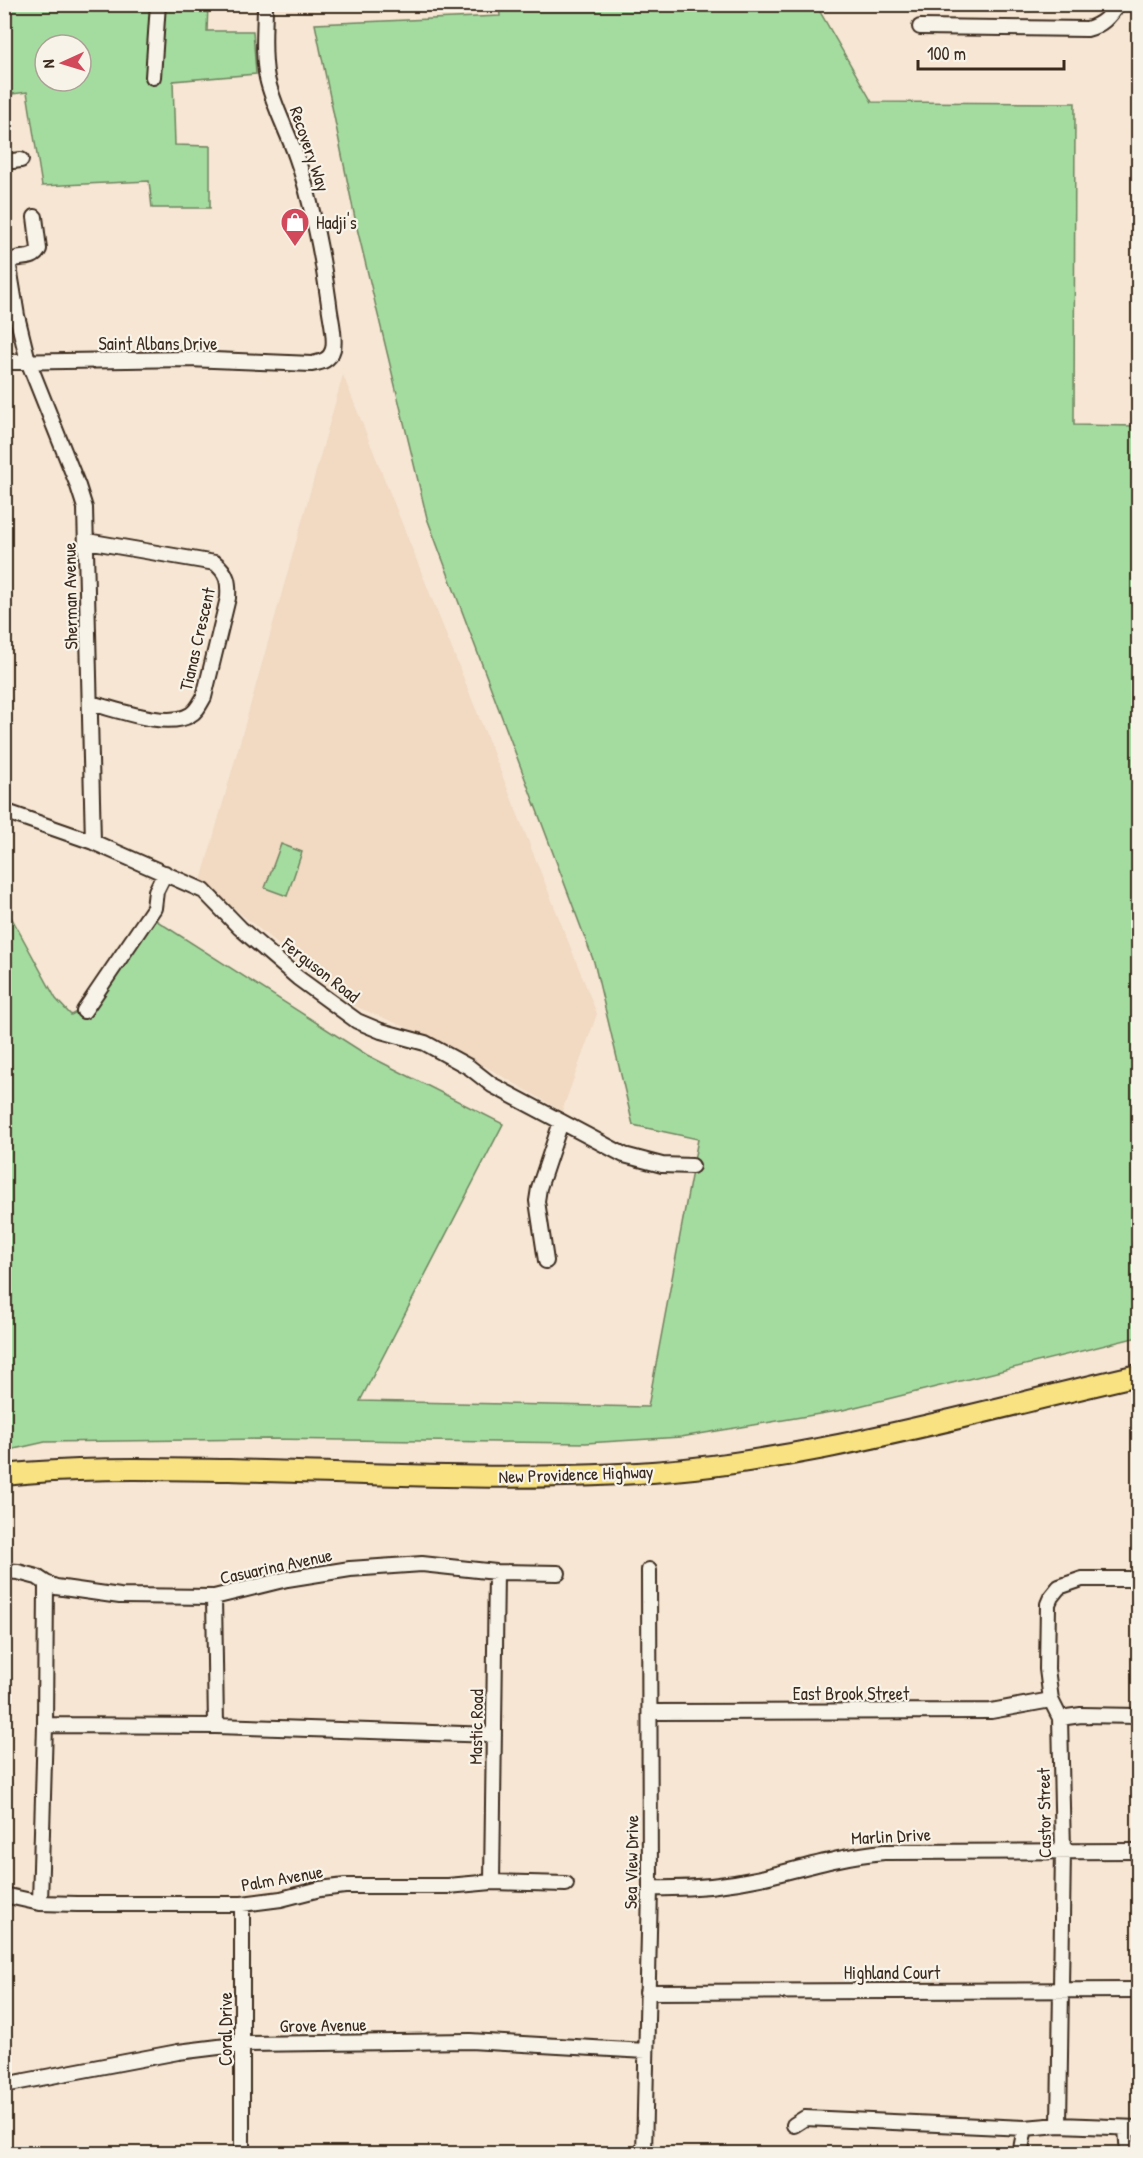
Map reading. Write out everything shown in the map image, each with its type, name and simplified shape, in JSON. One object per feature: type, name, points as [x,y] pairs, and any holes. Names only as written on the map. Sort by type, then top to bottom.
[{"type":"highway","name":"New Providence Highway","points":[[4,1476],[43,1471],[110,1469],[494,1476],[666,1471],[746,1462],[840,1446],[1138,1376]]},
{"type":"street","points":[[153,77],[158,4]]},
{"type":"street","name":"Recovery Way","points":[[265,4],[267,77],[296,157],[313,214],[323,262],[333,334],[334,348],[330,357],[312,364]]},
{"type":"street","points":[[920,27],[1087,29],[1105,21],[1118,4]]},
{"type":"street","points":[[4,162],[21,160]]},
{"type":"street","name":"Sherman Avenue","points":[[35,217],[38,253],[32,257],[13,259],[9,267],[17,316],[28,361],[83,499],[87,518],[93,842]]},
{"type":"street","name":"Saint Albans Drive","points":[[4,362],[188,359],[312,364]]},
{"type":"street","name":"Tianas Crescent","points":[[87,541],[215,563],[223,569],[229,587],[204,697],[192,715],[169,721],[90,703]]},
{"type":"street","name":"Ferguson Road","points":[[4,811],[93,842],[204,891],[240,928],[298,978],[357,1021],[425,1043],[470,1067],[492,1085],[624,1155],[662,1165],[692,1166]]},
{"type":"street","points":[[84,1011],[154,908],[156,891],[165,873]]},
{"type":"street","points":[[546,1262],[537,1201],[539,1188],[561,1122]]},
{"type":"street","name":"Casuarina Avenue","points":[[4,1571],[37,1577],[56,1587],[120,1596],[214,1598],[287,1579],[350,1569],[422,1564],[496,1572],[558,1573]]},
{"type":"street","name":"Sea View Drive","points":[[644,2154],[650,1888],[649,1570]]},
{"type":"street","name":"Mastic Road","points":[[492,1882],[496,1572]]},
{"type":"street","name":"Castor Street","points":[[1059,2125],[1063,1850],[1060,1718],[1051,1700],[1047,1669],[1048,1604],[1059,1587],[1082,1579],[1138,1579]]},
{"type":"street","points":[[40,1903],[46,1583]]},
{"type":"street","points":[[214,1598],[216,1726]]},
{"type":"street","name":"East Brook Street","points":[[650,1712],[991,1711],[1051,1700]]},
{"type":"street","points":[[1060,1718],[1081,1715],[1138,1716]]},
{"type":"street","points":[[45,1725],[216,1726],[494,1736]]},
{"type":"street","name":"Marlin Drive","points":[[650,1888],[682,1888],[748,1880],[849,1856],[884,1852],[1138,1851]]},
{"type":"street","name":"Palm Avenue","points":[[4,1895],[40,1903],[242,1904],[345,1886],[448,1886],[492,1882],[566,1884]]},
{"type":"street","name":"Coral Drive","points":[[242,1904],[242,2154]]},
{"type":"street","name":"Highland Court","points":[[646,1992],[1138,1990]]},
{"type":"street","name":"Grove Avenue","points":[[4,2085],[178,2052],[243,2044],[470,2041],[646,2051]]},
{"type":"street","points":[[794,2125],[805,2118],[1025,2128],[1059,2125],[1132,2129],[1128,2154]]},
{"type":"street","points":[[1020,2154],[1025,2128]]},
{"type":"shaded area","points":[[343,375],[597,1014],[562,1111],[445,1043],[352,1005],[201,881]]},
{"type":"green space","points":[[499,4],[816,5],[872,102],[1075,103],[1074,425],[1138,426],[1138,1337],[843,1410],[681,1437],[586,1443],[267,1439],[45,1442],[5,1451],[4,904],[56,999],[71,1015],[87,1006],[151,917],[367,1055],[503,1124],[360,1401],[648,1407],[698,1139],[633,1125],[594,962],[427,518],[357,228],[315,24],[500,16]]},
{"type":"green space","points":[[4,5],[208,5],[207,31],[253,31],[256,74],[173,81],[175,145],[210,146],[210,208],[152,208],[149,181],[42,186],[27,92],[5,95]]},
{"type":"green space","points":[[281,844],[302,852],[287,896],[265,888]]},
{"type":"place","name":"Hadji's","points":[[295,248]]}]
